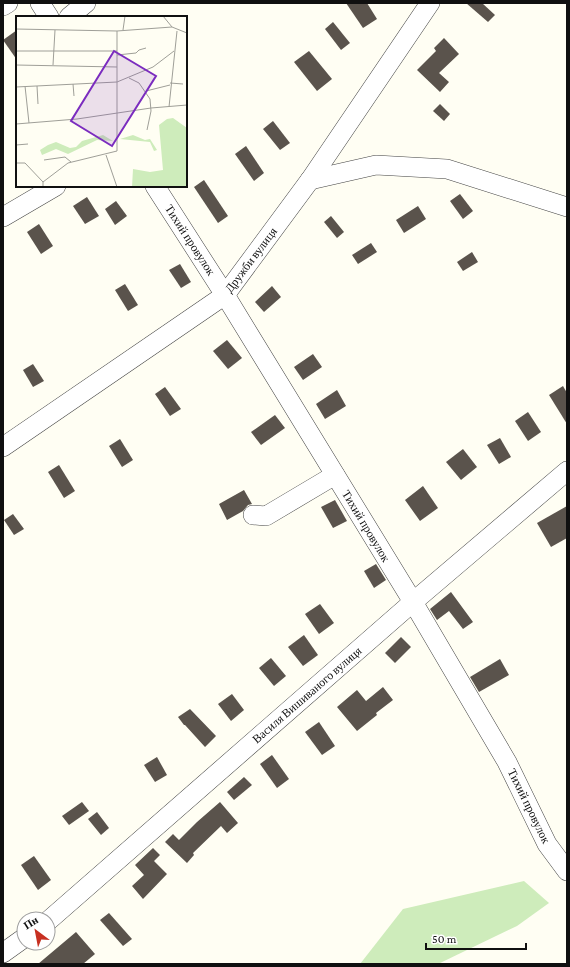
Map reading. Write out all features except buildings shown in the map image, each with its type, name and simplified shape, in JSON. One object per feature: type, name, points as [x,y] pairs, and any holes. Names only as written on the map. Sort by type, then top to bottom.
[{"type":"street","points":[[3,6],[8,3]]},
{"type":"street","points":[[40,3],[48,16]]},
{"type":"street","points":[[70,16],[86,3]]},
{"type":"street","name":"Дружби вулиця","points":[[3,447],[225,295],[310,180],[430,3]]},
{"type":"street","points":[[310,180],[376,165],[447,168],[566,205]]},
{"type":"street","points":[[3,217],[54,187]]},
{"type":"street","name":"Тихий провулок","points":[[156,187],[225,295],[413,602],[508,762],[547,844],[567,871]]},
{"type":"street","name":"Василя Вишиваного вулиця","points":[[56,914],[413,602],[567,472]]},
{"type":"street","points":[[253,515],[266,516],[336,476]]},
{"type":"street","points":[[3,953],[16,944]]},
{"type":"green space","points":[[524,881],[549,903],[517,926],[438,964],[360,964],[403,909]]}]
